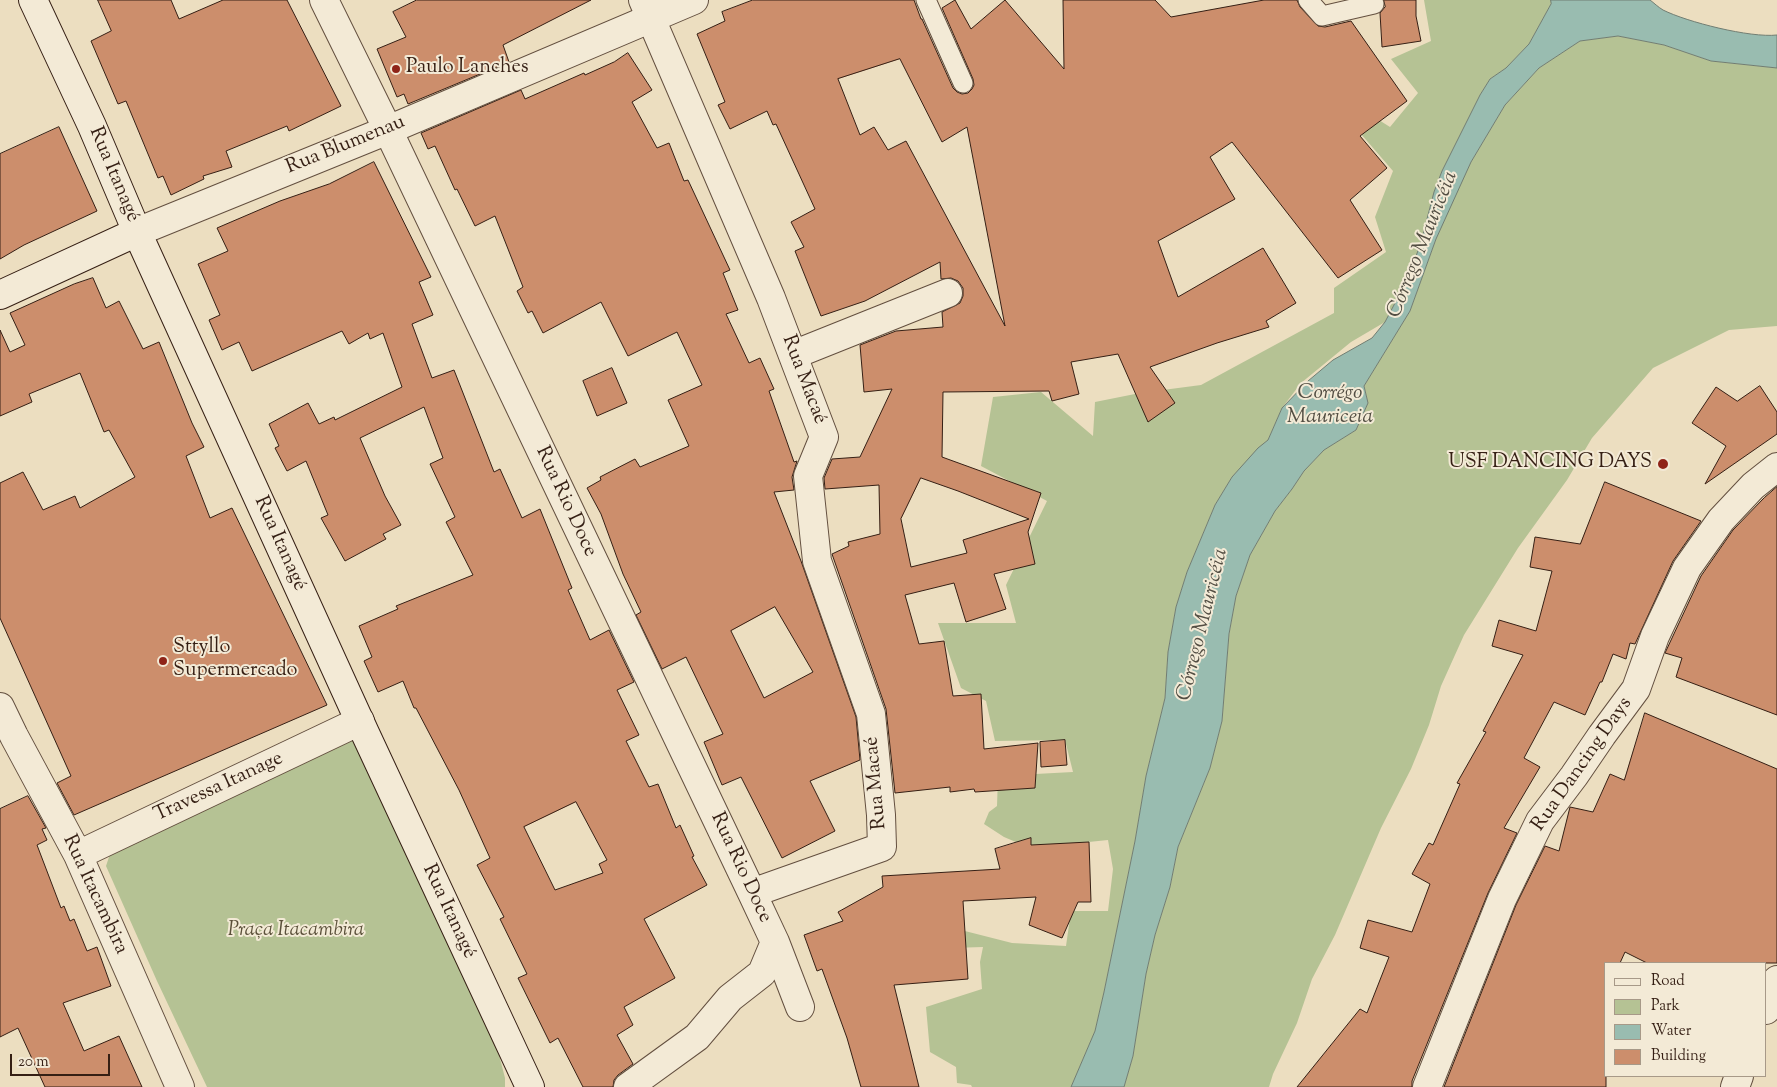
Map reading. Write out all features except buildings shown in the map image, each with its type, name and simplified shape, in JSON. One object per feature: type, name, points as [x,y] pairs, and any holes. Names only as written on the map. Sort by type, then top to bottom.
[{"type":"street","name":"Rua Itanagé","points":[[33,0],[92,126],[137,232],[360,721],[530,1087]]},
{"type":"street","name":"Rua Rio Doce","points":[[324,0],[388,130],[752,893],[775,942],[800,1007]]},
{"type":"street","name":"Rua Blumenau","points":[[0,295],[137,232],[388,130],[647,8],[694,0]]},
{"type":"street","name":"Rua Macaé","points":[[647,8],[771,298],[824,437],[808,476],[817,561],[871,714],[881,815],[882,847],[752,893]]},
{"type":"street","points":[[793,355],[948,293]]},
{"type":"street","name":"Rua Dancing Days","points":[[1427,1087],[1502,899],[1540,821],[1636,689],[1655,636],[1688,568],[1721,520],[1753,486],[1777,467]]},
{"type":"street","name":"Rua Itacambira","points":[[0,707],[78,855],[180,1087]]},
{"type":"street","name":"Travessa Itanage","points":[[78,855],[360,721]]},
{"type":"street","points":[[628,1087],[697,1037],[730,998],[762,973],[775,942]]},
{"type":"street","points":[[1767,1007],[1777,980]]},
{"type":"lane","points":[[926,0],[963,83]]},
{"type":"lane","points":[[1308,0],[1322,16],[1374,4]]},
{"type":"green space","points":[[1424,0],[1551,0],[1551,4],[1529,44],[1506,68],[1490,79],[1480,95],[1442,171],[1414,262],[1385,322],[1351,342],[1301,383],[1282,408],[1268,440],[1232,477],[1215,505],[1187,572],[1176,607],[1168,652],[1165,698],[1146,776],[1135,841],[1104,992],[1095,1031],[1071,1087],[972,1087],[971,1085],[957,1083],[956,1067],[930,1052],[926,1007],[982,989],[980,962],[983,947],[951,948],[957,929],[1012,943],[1066,946],[1071,911],[1108,911],[1113,869],[1108,840],[1030,848],[1004,837],[984,824],[989,812],[997,806],[998,776],[1073,772],[1065,740],[995,741],[986,701],[961,688],[938,623],[1016,623],[1006,585],[1047,501],[981,466],[993,397],[1041,392],[1093,436],[1095,402],[1140,393],[1201,385],[1334,313],[1334,288],[1386,252],[1375,217],[1393,171],[1361,134],[1363,110],[1390,127],[1418,93],[1391,59],[1431,41]]},
{"type":"green space","points":[[1618,36],[1664,45],[1711,61],[1777,68],[1777,326],[1729,330],[1653,368],[1592,438],[1567,480],[1518,548],[1464,635],[1441,686],[1429,725],[1411,769],[1381,828],[1335,935],[1312,979],[1297,1023],[1273,1074],[1269,1087],[1124,1087],[1133,1056],[1146,974],[1155,935],[1170,887],[1178,847],[1210,768],[1222,721],[1229,635],[1236,596],[1250,555],[1275,511],[1304,471],[1324,450],[1356,430],[1368,403],[1364,386],[1410,311],[1452,201],[1471,162],[1505,105],[1539,68],[1580,41]]},
{"type":"green space","name":"Praça Itacambira","points":[[365,733],[494,1035],[505,1078],[505,1087],[207,1087],[106,866],[113,845]]},
{"type":"water","name":"Corrégo Mauriceia","points":[[1551,0],[1650,0],[1663,10],[1702,24],[1735,32],[1777,35],[1777,68],[1711,61],[1664,45],[1618,36],[1580,41],[1539,68],[1505,105],[1471,162],[1436,239],[1410,311],[1364,386],[1368,403],[1356,430],[1324,450],[1304,471],[1275,511],[1250,555],[1236,596],[1229,634],[1222,721],[1210,768],[1178,847],[1170,887],[1155,935],[1146,974],[1133,1056],[1124,1087],[1071,1087],[1095,1031],[1104,992],[1135,841],[1146,776],[1165,698],[1168,652],[1176,607],[1187,572],[1215,505],[1232,477],[1258,448],[1268,440],[1282,408],[1308,381],[1333,360],[1372,338],[1385,322],[1414,262],[1442,171],[1480,95],[1490,79],[1506,68],[1529,44],[1551,4]]},
{"type":"place","name":"Paulo Lanches","points":[[396,69]]},
{"type":"place","name":"USF DANCING DAYS","points":[[1663,464]]},
{"type":"place","name":"Sttyllo Supermercado","points":[[163,661]]},
{"type":"water label","name":"Córrego Mauricéia","points":[[1424,245]]},
{"type":"water label","name":"Córrego Mauricéia","points":[[1204,625]]}]
